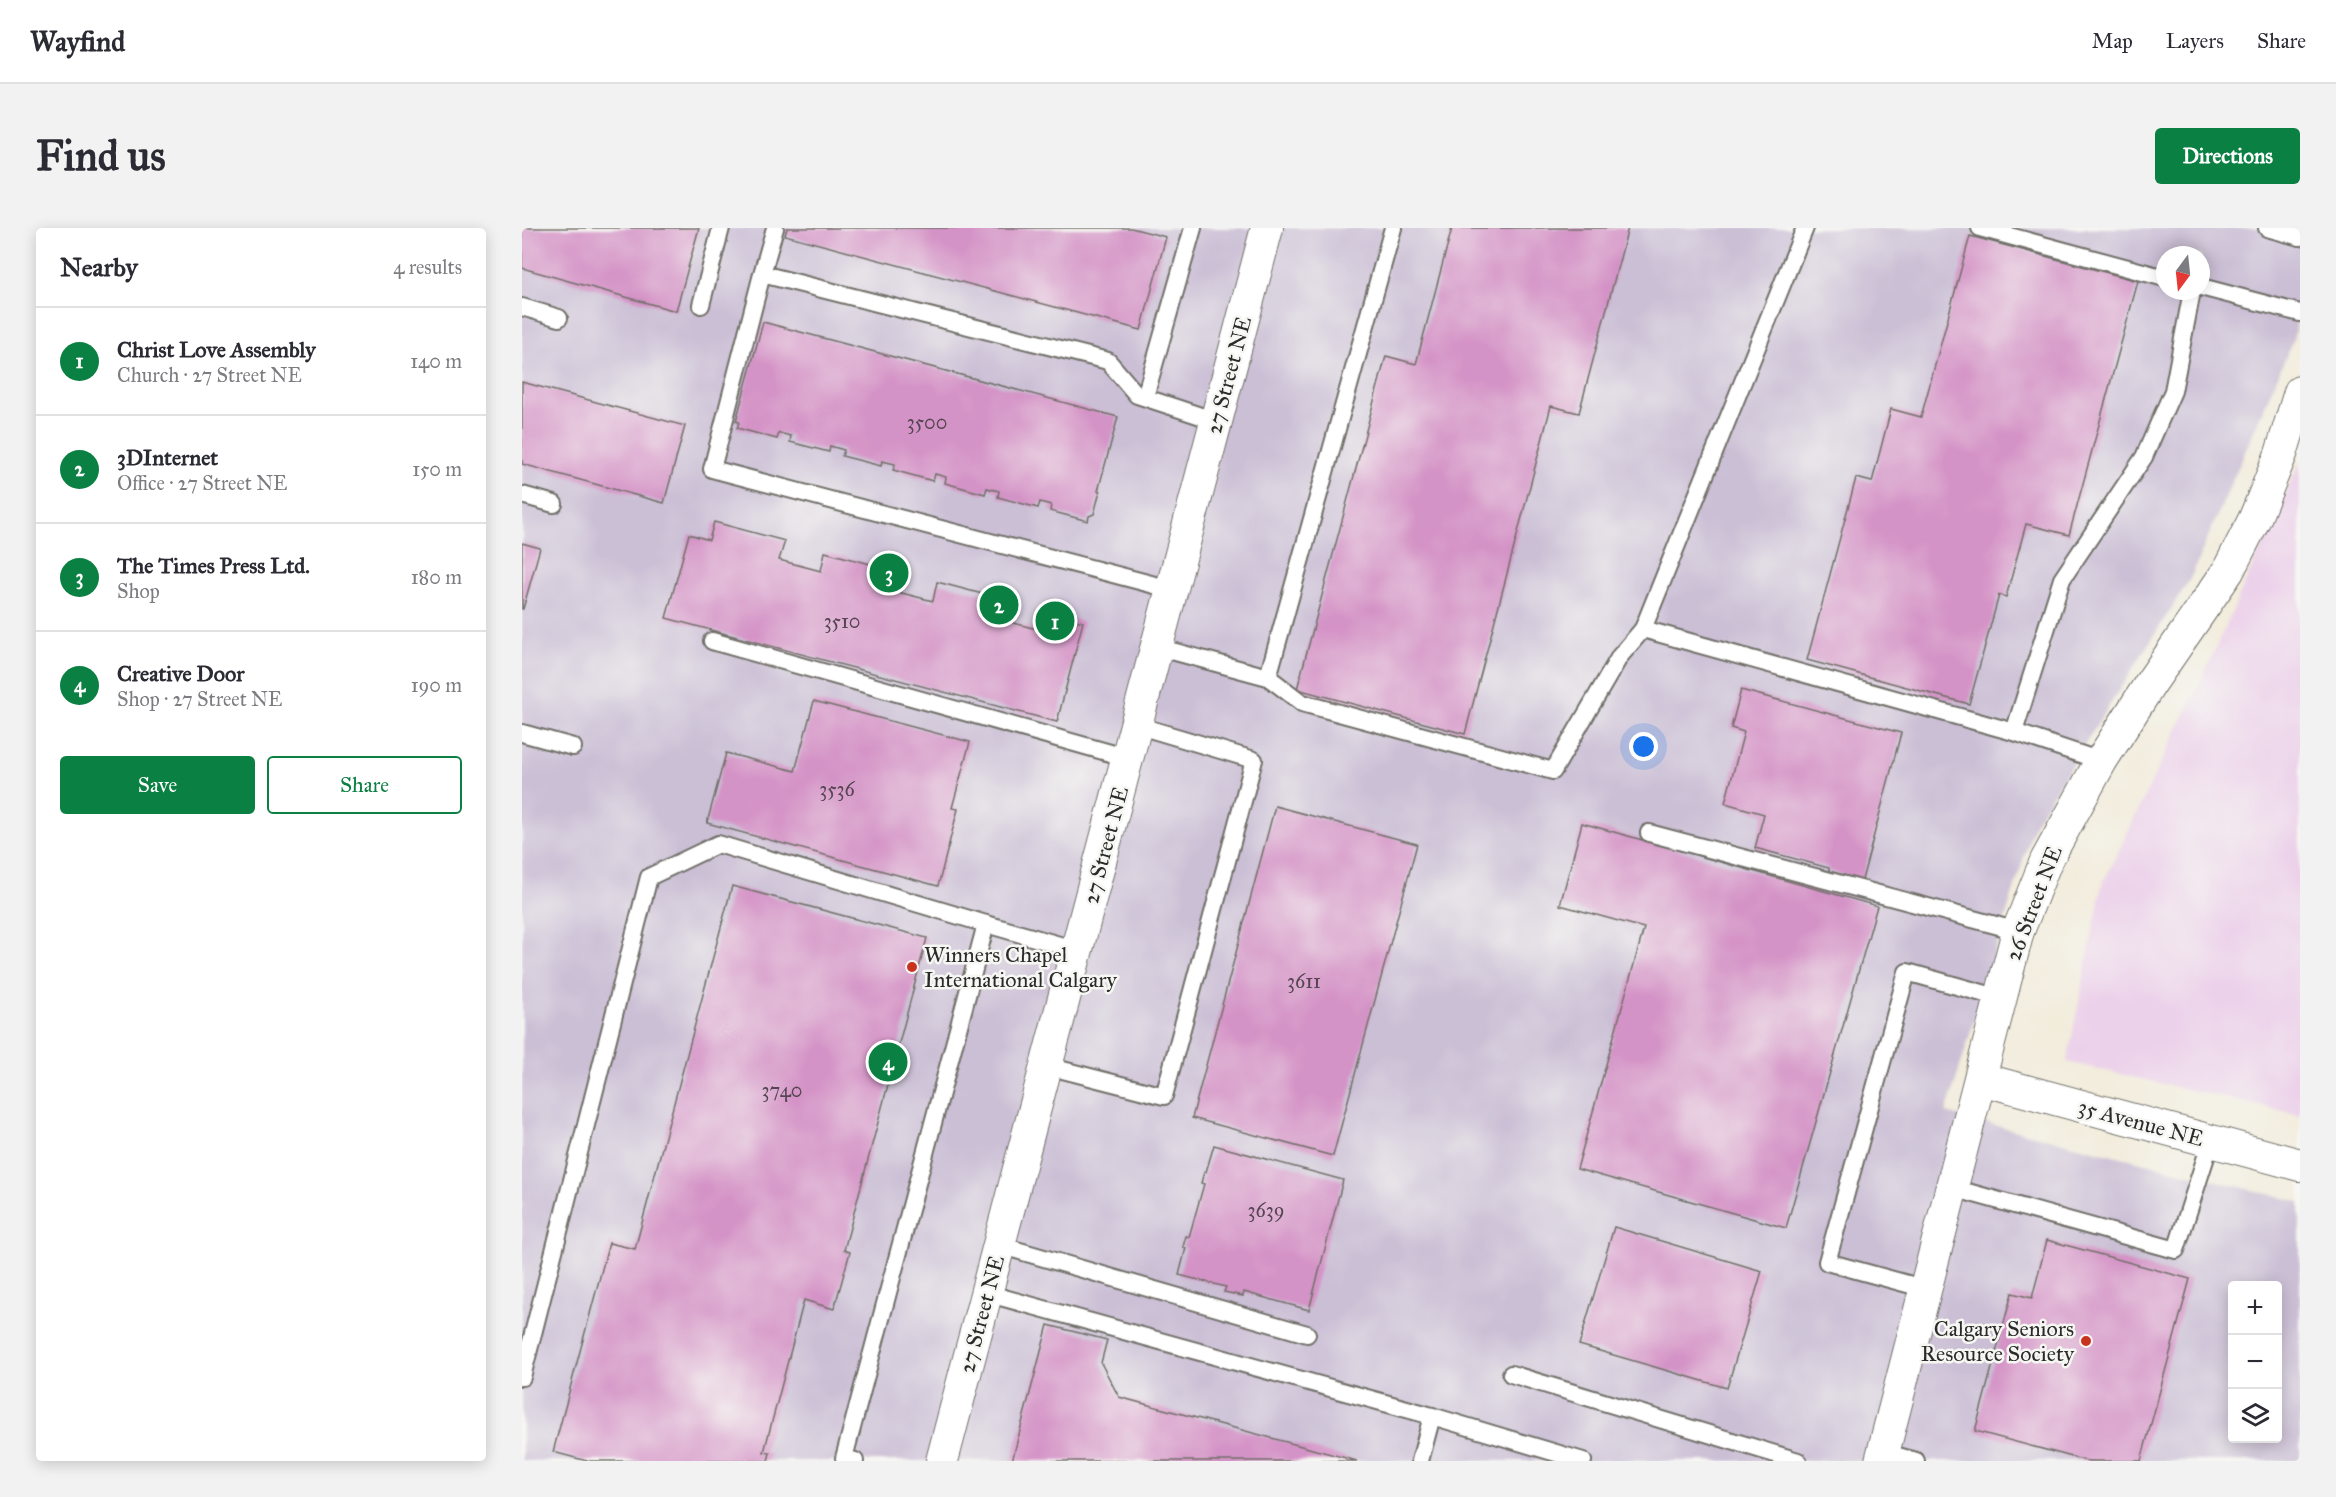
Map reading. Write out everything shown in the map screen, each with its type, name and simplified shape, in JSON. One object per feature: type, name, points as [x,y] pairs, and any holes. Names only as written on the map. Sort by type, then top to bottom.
[{"type":"street","name":"27 Street NE","points":[[942,1461],[1267,228]]},
{"type":"street","name":"26 Street NE","points":[[1882,1456],[2018,932],[2046,861],[2100,761],[2228,571],[2255,518],[2281,454],[2300,392]]},
{"type":"street","name":"35 Avenue NE","points":[[1981,1079],[2300,1165]]},
{"type":"lane","points":[[701,305],[721,228]]},
{"type":"lane","points":[[775,228],[712,469],[1170,589]]},
{"type":"lane","points":[[1145,398],[1194,228]]},
{"type":"lane","points":[[1268,677],[1393,228]]},
{"type":"lane","points":[[1157,647],[1268,677],[1302,703],[1553,771],[1620,656],[1643,629],[1805,228]]},
{"type":"lane","points":[[1980,228],[2156,276]]},
{"type":"lane","points":[[2267,228],[2300,237]]},
{"type":"lane","points":[[762,274],[1108,361],[1137,395],[1216,421]]},
{"type":"lane","points":[[2210,289],[2300,314]]},
{"type":"lane","points":[[2014,732],[2062,579],[2144,457],[2173,391],[2190,300]]},
{"type":"lane","points":[[522,307],[559,318]]},
{"type":"lane","points":[[522,495],[554,504]]},
{"type":"lane","points":[[1643,629],[2014,732],[2100,761]]},
{"type":"lane","points":[[712,641],[1128,758]]},
{"type":"lane","points":[[1047,1066],[1164,1096],[1251,772],[1254,760],[1136,725]]},
{"type":"lane","points":[[522,733],[573,747]]},
{"type":"lane","points":[[1649,833],[2018,932]]},
{"type":"lane","points":[[522,1377],[649,877],[718,844],[1077,950]]},
{"type":"lane","points":[[855,1461],[844,1458],[986,924]]},
{"type":"lane","points":[[1926,1289],[1827,1262],[1907,972],[2000,998]]},
{"type":"lane","points":[[1953,1188],[2176,1251],[2211,1141]]},
{"type":"lane","points":[[999,1245],[1307,1334]]},
{"type":"lane","points":[[986,1293],[1432,1416],[1583,1461]]},
{"type":"lane","points":[[1511,1374],[1798,1461]]},
{"type":"lane","points":[[1420,1461],[1432,1416]]},
{"type":"lane","points":[[1882,1456],[1916,1461]]},
{"type":"shaded area","points":[[522,228],[2300,228],[2300,309],[2293,340],[2190,579],[2034,824],[1946,1113],[2300,1202],[2300,1461],[522,1461]]},
{"type":"shaded area","points":[[2300,462],[2300,1115],[2067,1062],[2102,885],[2197,689]]},
{"type":"building","points":[[522,228],[699,228],[676,311],[522,268]]},
{"type":"building","points":[[787,228],[1131,228],[1166,237],[1141,330],[785,235]]},
{"type":"building","points":[[1452,228],[1628,228],[1579,413],[1551,406],[1465,734],[1297,689],[1386,356],[1416,364]]},
{"type":"building","points":[[1970,236],[2138,281],[2069,535],[2026,524],[2006,597],[1999,595],[1969,704],[1807,660],[1856,478],[1872,482],[1891,409],[1921,417]]},
{"type":"building","points":[[763,322],[1118,417],[1094,514],[1089,516],[1088,521],[1050,511],[1051,505],[1040,502],[1038,508],[998,497],[999,491],[987,488],[985,494],[945,483],[946,477],[935,474],[933,481],[893,470],[895,464],[882,461],[881,466],[842,456],[844,450],[830,446],[829,452],[790,442],[791,436],[779,433],[777,439],[737,428],[739,422],[736,421]]},
{"type":"building","points":[[522,382],[685,426],[664,503],[522,464]]},
{"type":"building","points":[[714,522],[785,541],[779,560],[821,571],[825,552],[897,571],[890,590],[933,601],[937,582],[1009,601],[1002,620],[1044,631],[1049,613],[1083,622],[1057,722],[666,618],[689,534],[709,540]]},
{"type":"building","points":[[522,543],[540,548],[523,609],[522,609]]},
{"type":"building","points":[[1741,690],[1901,733],[1862,880],[1829,871],[1829,868],[1755,848],[1764,814],[1725,803],[1744,732],[1731,728]]},
{"type":"building","points":[[814,701],[970,742],[952,808],[958,809],[938,886],[707,823],[726,753],[795,771]]},
{"type":"building","points":[[1275,806],[1417,844],[1333,1156],[1192,1118]]},
{"type":"building","points":[[1582,823],[1877,906],[1786,1228],[1577,1169],[1644,928],[1560,905]]},
{"type":"building","points":[[732,886],[927,938],[844,1250],[850,1252],[834,1309],[804,1300],[764,1452],[770,1453],[768,1461],[587,1461],[553,1452],[609,1243],[635,1249]]},
{"type":"building","points":[[1214,1145],[1343,1180],[1309,1310],[1244,1292],[1243,1296],[1224,1292],[1226,1287],[1179,1275],[1186,1248],[1183,1247],[1186,1236],[1189,1237],[1204,1184],[1201,1183]]},
{"type":"building","points":[[1614,1227],[1762,1271],[1727,1388],[1579,1345]]},
{"type":"building","points":[[2047,1240],[2190,1279],[2141,1461],[2087,1461],[1975,1431],[2012,1293],[2032,1298]]},
{"type":"building","points":[[1048,1325],[1107,1340],[1101,1363],[1119,1397],[1357,1461],[1012,1461]]},
{"type":"place","name":"The Times Press Ltd.","points":[[889,573]]},
{"type":"place","name":"3DInternet","points":[[999,605]]},
{"type":"place","name":"Christ Love Assembly","points":[[1055,621]]},
{"type":"place","name":"Winners Chapel International Calgary","points":[[912,967]]},
{"type":"place","name":"Creative Door","points":[[888,1062]]},
{"type":"place","name":"Calgary Seniors Resource Society","points":[[2086,1341]]}]
